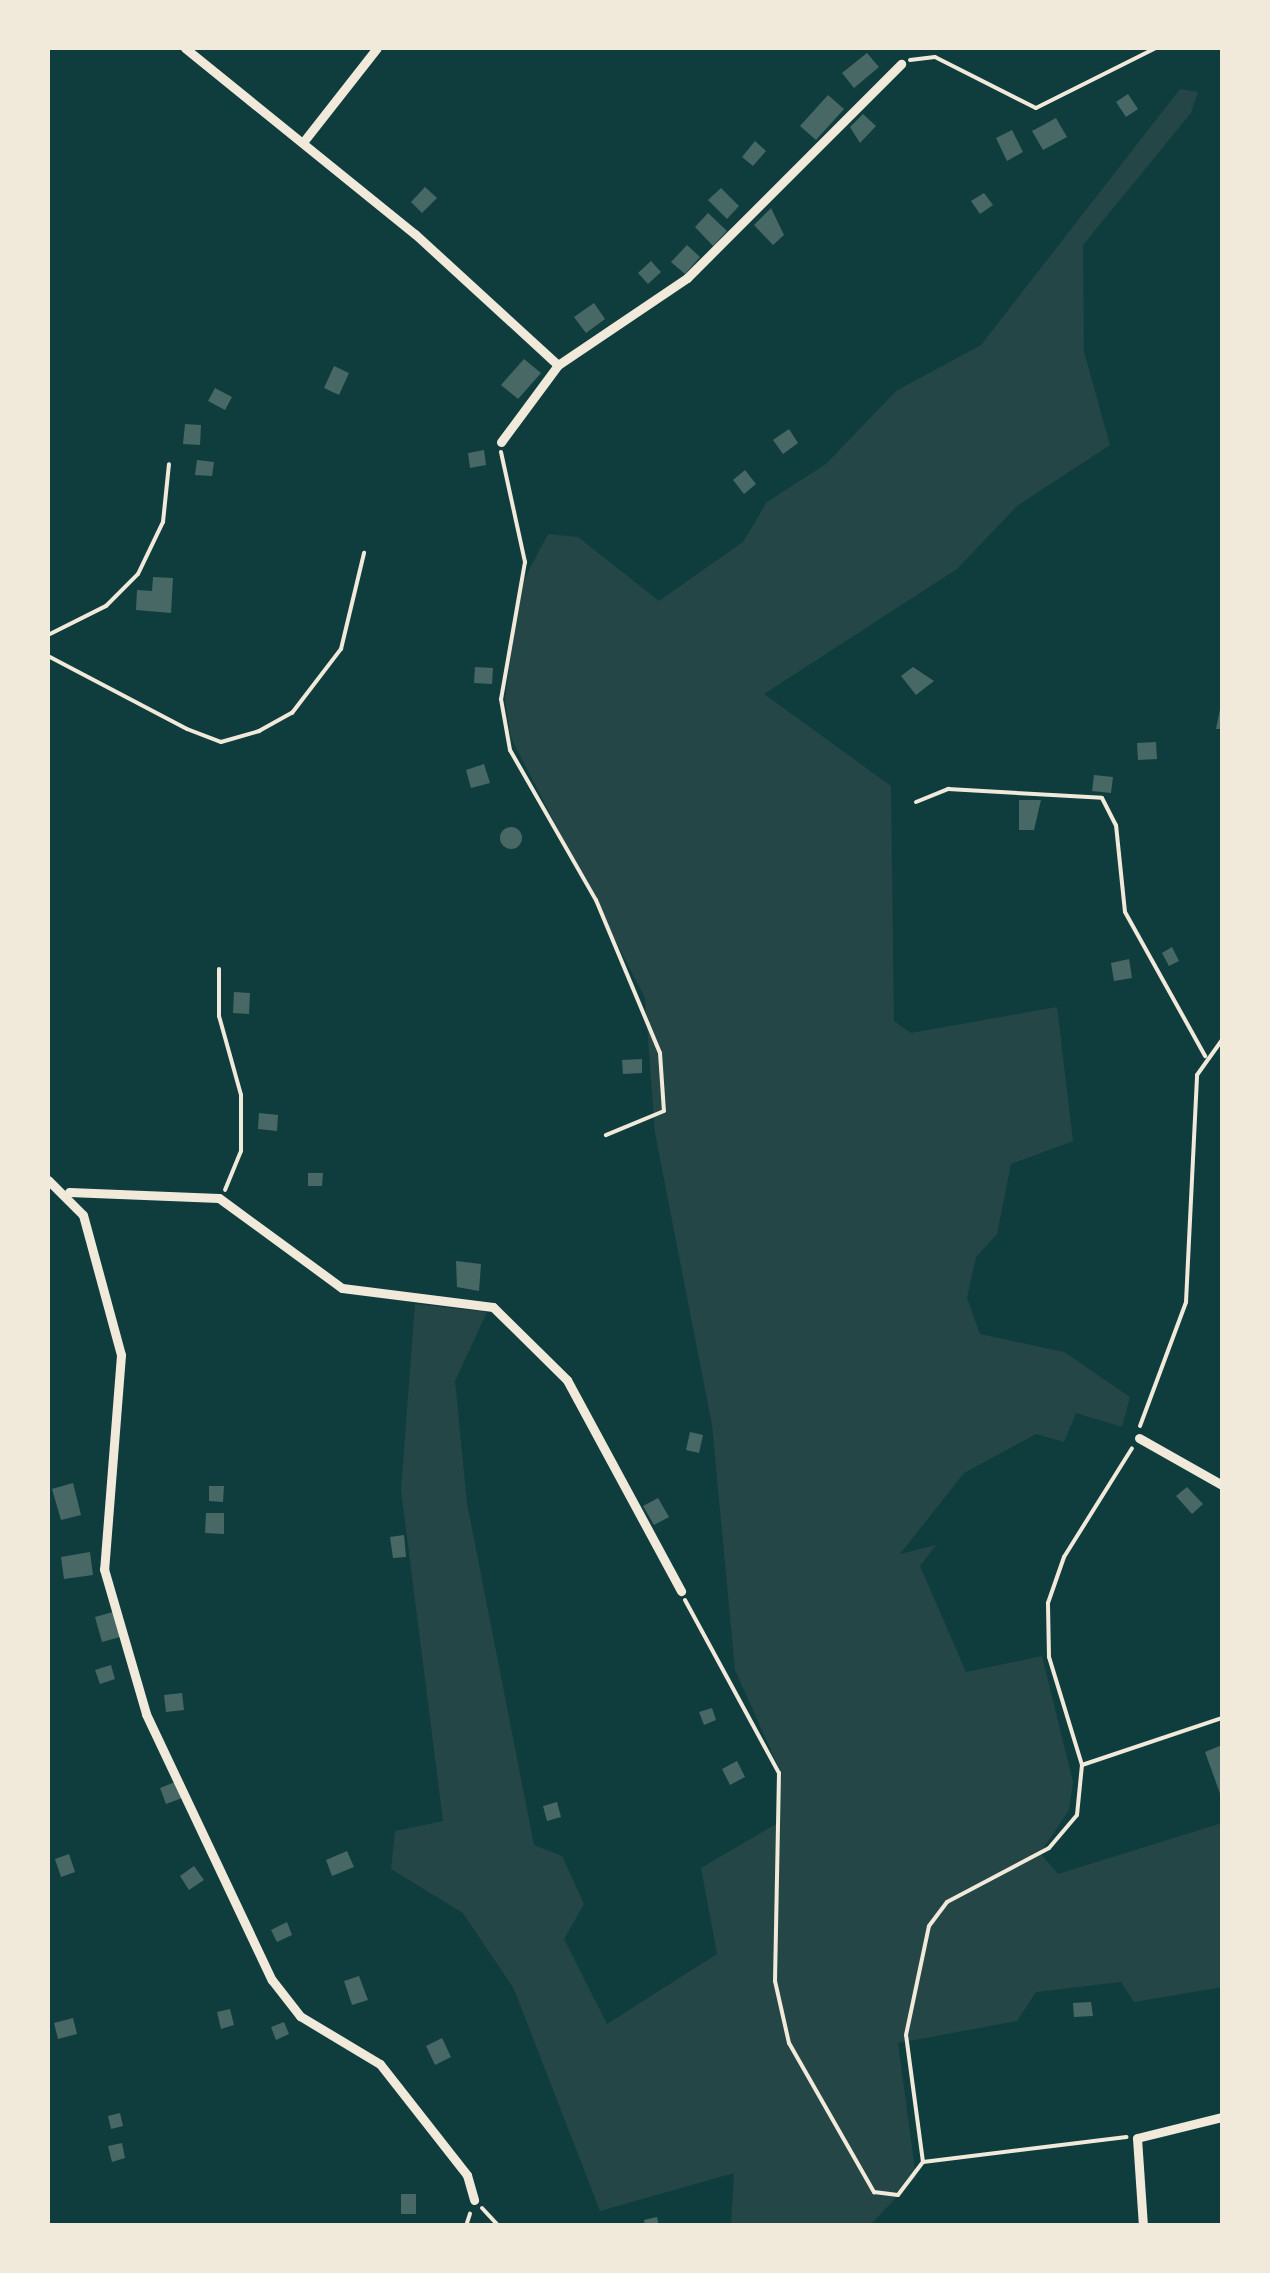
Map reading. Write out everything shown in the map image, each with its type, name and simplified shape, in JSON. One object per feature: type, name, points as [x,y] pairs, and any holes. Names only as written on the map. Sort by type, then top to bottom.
[{"type":"street","points":[[184,48],[304,141],[558,365]]},
{"type":"street","points":[[304,141],[377,48]]},
{"type":"street","points":[[500,442],[558,365],[687,278],[900,64]]},
{"type":"street","points":[[48,1180],[69,1192],[219,1198],[342,1288],[469,1298],[520,1326],[568,1380],[681,1592]]},
{"type":"street","points":[[69,1192],[121,1355],[104,1568],[146,1714],[272,1980],[300,2016],[380,2064],[467,2176],[474,2200]]},
{"type":"street","points":[[1140,1438],[1222,1485]]},
{"type":"street","points":[[1143,2226],[1137,2138],[1222,2117]]},
{"type":"path","points":[[900,64],[936,57],[1036,108],[1156,48]]},
{"type":"path","points":[[500,442],[525,562],[502,699],[510,750],[596,900],[660,1053],[664,1111],[606,1134]]},
{"type":"path","points":[[48,635],[106,606],[138,574],[163,522],[169,464]]},
{"type":"path","points":[[48,656],[186,730],[222,742],[259,732],[292,713],[341,649],[364,553]]},
{"type":"path","points":[[916,802],[948,789],[1102,798],[1116,825],[1125,912],[1205,1056]]},
{"type":"path","points":[[219,969],[242,1131],[237,1177],[219,1198]]},
{"type":"path","points":[[681,1592],[779,1773],[775,1981],[789,2043],[874,2192],[898,2195],[922,2162],[906,2035],[929,1926],[946,1902],[1064,1834],[1076,1815],[1082,1765],[1048,1657],[1048,1603],[1064,1557],[1140,1438],[1146,1392],[1189,1280],[1190,1142],[1205,1056],[1222,1040]]},
{"type":"path","points":[[1082,1765],[1222,1718]]},
{"type":"path","points":[[922,2162],[1137,2138]]},
{"type":"path","points":[[474,2200],[499,2226]]},
{"type":"shaded area","points":[[1180,89],[1198,92],[1191,113],[1083,245],[1084,352],[1110,445],[1017,506],[957,569],[764,694],[891,786],[894,1021],[911,1033],[1057,1007],[1073,1141],[1011,1164],[997,1234],[976,1257],[967,1298],[980,1334],[1064,1352],[1130,1397],[1122,1427],[1076,1413],[1064,1442],[1036,1434],[964,1473],[900,1554],[936,1545],[920,1566],[966,1672],[1042,1656],[1073,1782],[1069,1810],[1040,1853],[1058,1874],[1222,1823],[1222,1987],[1134,2002],[1121,1982],[1036,1992],[1017,2021],[898,2043],[916,2177],[870,2225],[731,2225],[734,2173],[600,2211],[514,1989],[463,1913],[391,1869],[395,1831],[443,1821],[401,1490],[415,1304],[487,1312],[455,1381],[467,1503],[534,1845],[562,1856],[584,1904],[564,1939],[607,2024],[717,1954],[701,1868],[776,1824],[782,1775],[735,1670],[712,1425],[655,1133],[645,998],[511,738],[505,700],[520,587],[548,534],[578,537],[659,601],[743,542],[767,502],[826,464],[896,391],[981,345]]},
{"type":"building","points":[[867,53],[879,67],[854,88],[842,73]]},
{"type":"building","points":[[1128,94],[1138,109],[1126,117],[1116,102]]},
{"type":"building","points":[[828,95],[844,109],[816,140],[800,126]]},
{"type":"building","points":[[863,114],[876,126],[860,143],[850,127]]},
{"type":"building","points":[[1056,118],[1067,137],[1043,150],[1032,131]]},
{"type":"building","points":[[1012,130],[1023,152],[1007,161],[996,138]]},
{"type":"building","points":[[755,141],[766,151],[753,166],[742,157]]},
{"type":"building","points":[[425,187],[437,198],[422,213],[411,202]]},
{"type":"building","points":[[721,188],[739,206],[727,219],[708,200]]},
{"type":"building","points":[[984,193],[993,205],[980,214],[971,201]]},
{"type":"building","points":[[771,208],[784,235],[773,245],[754,225]]},
{"type":"building","points":[[708,213],[727,231],[713,246],[695,227]]},
{"type":"building","points":[[687,245],[700,257],[685,274],[671,262]]},
{"type":"building","points":[[651,261],[661,272],[648,284],[638,273]]},
{"type":"building","points":[[594,303],[605,319],[586,333],[574,317]]},
{"type":"building","points":[[524,359],[541,373],[518,399],[501,385]]},
{"type":"building","points":[[334,366],[349,373],[339,395],[324,388]]},
{"type":"building","points":[[215,388],[232,397],[225,410],[208,401]]},
{"type":"building","points":[[185,424],[201,425],[200,445],[183,444]]},
{"type":"building","points":[[789,429],[798,443],[783,454],[773,440]]},
{"type":"building","points":[[484,450],[486,465],[470,468],[468,453]]},
{"type":"building","points":[[197,460],[214,462],[212,476],[195,475]]},
{"type":"building","points":[[745,470],[756,484],[744,494],[733,480]]},
{"type":"building","points":[[153,577],[173,578],[171,613],[136,610],[137,590],[152,591]]},
{"type":"building","points":[[475,667],[493,668],[492,684],[474,683]]},
{"type":"building","points":[[913,667],[934,681],[916,695],[901,676]]},
{"type":"building","points":[[1222,699],[1222,729],[1216,729]]},
{"type":"building","points":[[1156,742],[1157,759],[1138,760],[1137,743]]},
{"type":"building","points":[[484,764],[490,783],[471,788],[466,770]]},
{"type":"building","points":[[1094,775],[1113,777],[1111,793],[1092,791]]},
{"type":"building","points":[[1019,800],[1041,800],[1034,830],[1019,830]]},
{"type":"building","points":[[511,827],[522,838],[511,849],[500,838]]},
{"type":"building","points":[[1172,947],[1179,961],[1169,966],[1162,953]]},
{"type":"building","points":[[1129,959],[1132,978],[1114,981],[1111,963]]},
{"type":"building","points":[[234,992],[250,993],[249,1014],[233,1013]]},
{"type":"building","points":[[642,1059],[642,1073],[623,1074],[622,1060]]},
{"type":"building","points":[[259,1113],[278,1115],[277,1131],[258,1129]]},
{"type":"building","points":[[308,1173],[323,1173],[322,1186],[308,1186]]},
{"type":"building","points":[[456,1261],[481,1264],[479,1291],[457,1287]]},
{"type":"building","points":[[690,1432],[703,1435],[699,1453],[686,1450]]},
{"type":"building","points":[[73,1483],[81,1515],[61,1520],[52,1489]]},
{"type":"building","points":[[209,1486],[224,1486],[223,1502],[209,1501]]},
{"type":"building","points":[[1187,1487],[1203,1504],[1192,1514],[1176,1496]]},
{"type":"building","points":[[658,1498],[669,1517],[654,1525],[643,1506]]},
{"type":"building","points":[[206,1513],[224,1513],[224,1534],[205,1533]]},
{"type":"building","points":[[404,1535],[406,1557],[393,1558],[390,1537]]},
{"type":"building","points":[[90,1552],[93,1575],[64,1579],[61,1557]]},
{"type":"building","points":[[113,1612],[120,1637],[102,1642],[95,1617]]},
{"type":"building","points":[[111,1665],[115,1679],[100,1684],[95,1670]]},
{"type":"building","points":[[182,1693],[184,1710],[166,1712],[164,1695]]},
{"type":"building","points":[[712,1708],[716,1720],[704,1725],[699,1712]]},
{"type":"building","points":[[1222,1745],[1222,1799],[1205,1752]]},
{"type":"building","points":[[737,1761],[745,1777],[730,1785],[722,1769]]},
{"type":"building","points":[[175,1782],[182,1798],[166,1804],[160,1788]]},
{"type":"building","points":[[557,1802],[561,1817],[547,1821],[543,1806]]},
{"type":"building","points":[[347,1851],[354,1867],[332,1876],[326,1860]]},
{"type":"building","points":[[69,1854],[75,1872],[61,1877],[55,1859]]},
{"type":"building","points":[[194,1866],[204,1880],[189,1890],[180,1876]]},
{"type":"building","points":[[287,1922],[292,1935],[277,1942],[271,1930]]},
{"type":"building","points":[[359,1976],[368,2000],[352,2005],[344,1981]]},
{"type":"building","points":[[1091,2002],[1093,2016],[1074,2017],[1073,2003]]},
{"type":"building","points":[[230,2009],[234,2025],[221,2029],[217,2012]]},
{"type":"building","points":[[73,2018],[77,2034],[58,2039],[54,2023]]},
{"type":"building","points":[[284,2022],[289,2034],[276,2040],[271,2027]]},
{"type":"building","points":[[442,2038],[451,2057],[435,2065],[426,2046]]},
{"type":"building","points":[[120,2113],[123,2126],[111,2129],[108,2116]]},
{"type":"building","points":[[122,2143],[125,2158],[112,2162],[108,2146]]},
{"type":"building","points":[[401,2194],[416,2194],[416,2214],[401,2214]]},
{"type":"building","points":[[657,2217],[659,2226],[645,2226],[644,2220]]}]
